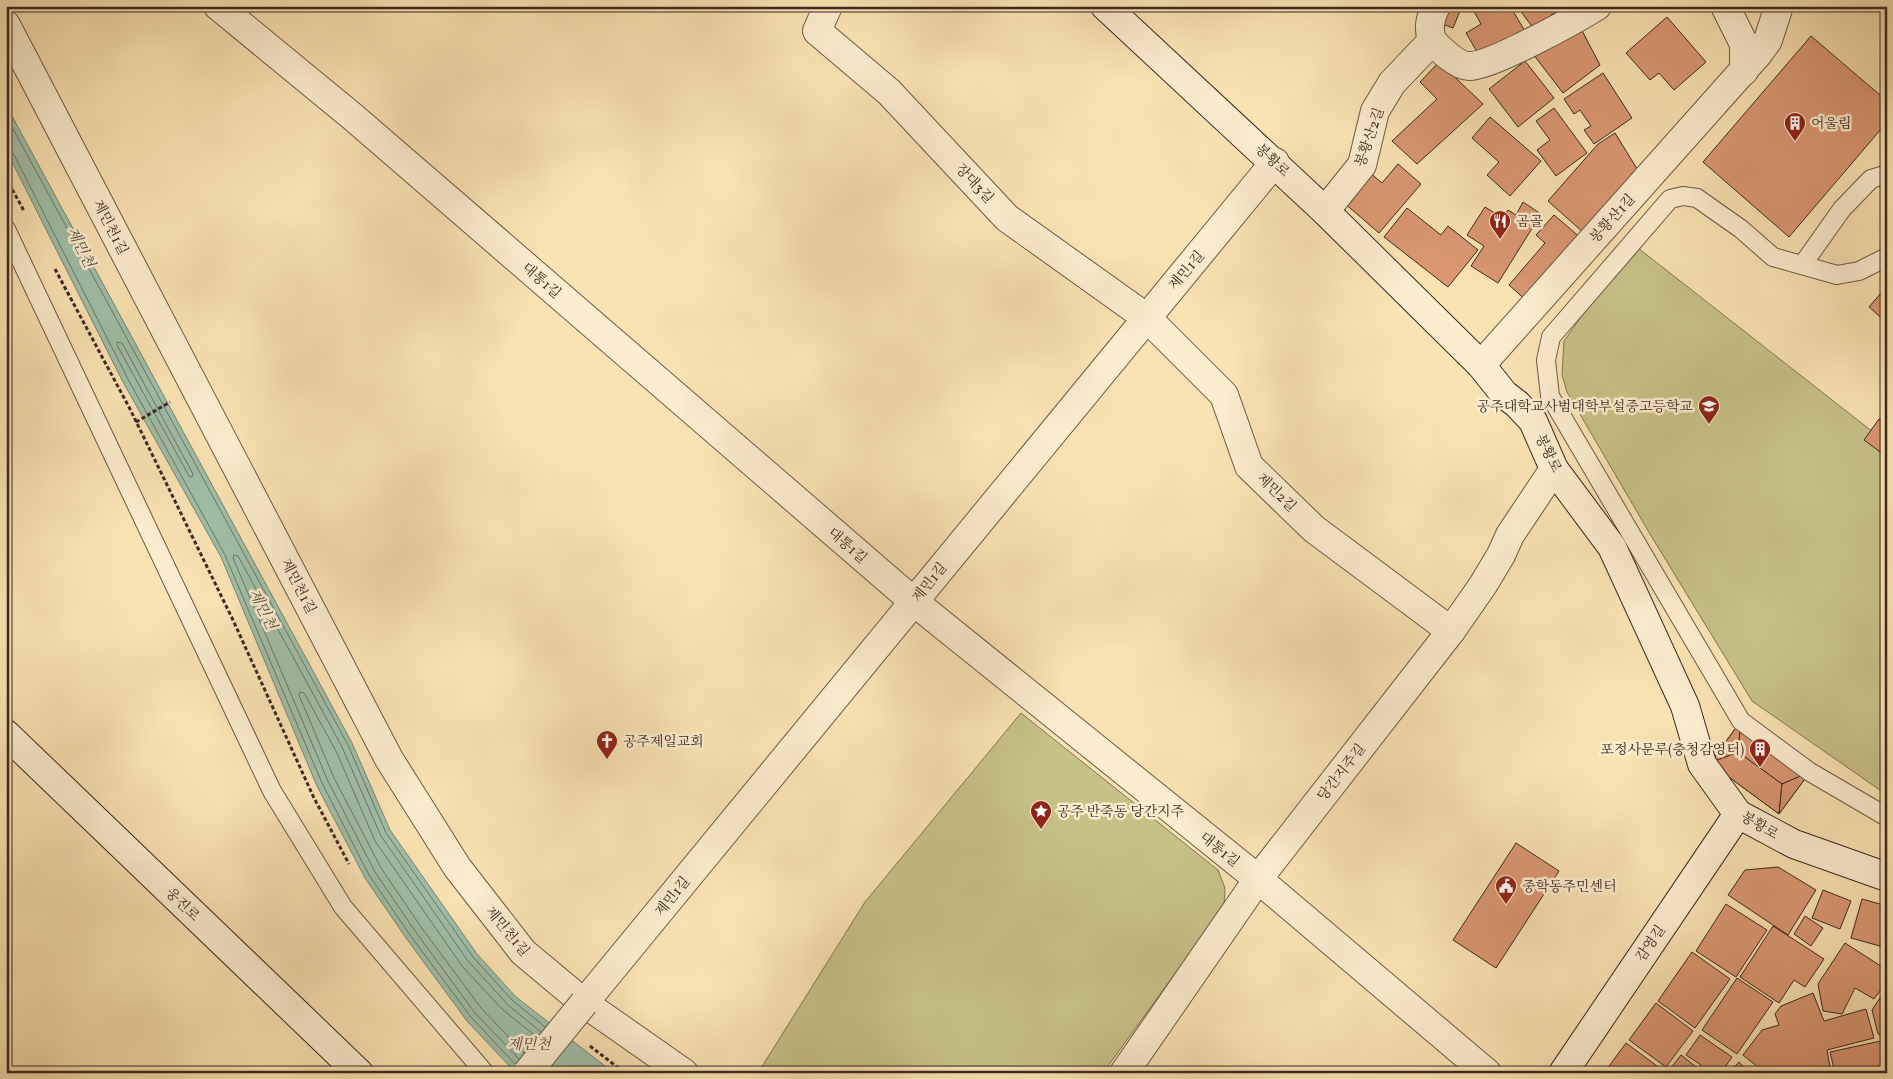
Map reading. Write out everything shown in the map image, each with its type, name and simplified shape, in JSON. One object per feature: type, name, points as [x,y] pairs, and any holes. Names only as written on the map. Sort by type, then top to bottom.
[{"type":"street","name":"대통1길","points":[[218,6],[353,117],[913,601],[1258,879],[1487,1073]]},
{"type":"street","name":"장대3길","points":[[828,6],[817,31],[890,92],[1008,218],[1147,318]]},
{"type":"street","name":"봉황로","points":[[1105,6],[1325,210],[1481,365],[1504,394],[1517,404],[1533,421],[1554,469],[1612,547],[1685,706],[1702,764],[1738,814],[1794,844],[1887,876]]},
{"type":"street","points":[[1436,6],[1430,22],[1429,32],[1432,41],[1447,56],[1469,66],[1490,61],[1597,6]]},
{"type":"street","points":[[1725,6],[1744,44],[1744,71]]},
{"type":"street","name":"봉황산1길","points":[[1481,365],[1744,71],[1768,40],[1779,6]]},
{"type":"street","name":"제민천1길","points":[[6,25],[389,759],[456,866],[523,952],[584,1003],[684,1073]]},
{"type":"street","name":"봉황산2길","points":[[1325,210],[1362,165],[1375,111],[1392,83],[1432,41]]},
{"type":"street","name":"제민1길","points":[[527,1073],[1275,162]]},
{"type":"street","name":"제민2길","points":[[1147,318],[1224,395],[1250,466],[1314,529],[1451,631]]},
{"type":"street","name":"당간지주길","points":[[1124,1073],[1258,879],[1451,631],[1483,585],[1502,555],[1510,535],[1554,469]]},
{"type":"street","name":"웅진로","points":[[6,734],[359,1073]]},
{"type":"street","name":"감영길","points":[[1562,1073],[1738,814]]},
{"type":"lane","points":[[1803,264],[1842,209],[1871,179],[1887,174]]},
{"type":"lane","points":[[1887,257],[1859,271],[1837,275],[1773,257],[1741,229],[1697,198],[1683,196],[1670,199],[1551,337],[1546,360],[1550,396],[1741,721],[1810,772],[1887,817]]},
{"type":"lane","points":[[6,229],[272,791],[343,907],[485,1073]]},
{"type":"path","points":[[6,178],[25,212]]},
{"type":"path","points":[[52,264],[136,422],[233,620],[314,798],[350,866]]},
{"type":"path","points":[[136,422],[177,398]]},
{"type":"shaded area","points":[[1638,248],[1887,443],[1887,795],[1752,701],[1650,534],[1567,392],[1562,375],[1564,341],[1593,300]]},
{"type":"shaded area","points":[[1021,713],[1218,870],[1225,888],[1224,906],[1103,1073],[758,1073],[865,902]]},
{"type":"water","name":"제민천","points":[[6,105],[352,743],[390,830],[477,954],[516,997],[614,1073],[516,1073],[467,1021],[365,878],[317,786],[221,557],[123,382],[6,150]]},
{"type":"building","points":[[1444,6],[1462,6],[1453,28],[1437,22]]},
{"type":"building","points":[[1471,6],[1510,6],[1526,33],[1482,60],[1466,33],[1481,24]]},
{"type":"building","points":[[1531,6],[1551,6],[1555,12],[1534,29],[1522,13]]},
{"type":"building","points":[[1667,17],[1706,62],[1674,90],[1659,73],[1650,80],[1626,53]]},
{"type":"building","points":[[1579,25],[1600,65],[1563,93],[1533,54]]},
{"type":"building","name":"어울림","points":[[1811,36],[1887,101],[1887,122],[1789,237],[1703,162]]},
{"type":"building","points":[[1525,61],[1554,98],[1518,127],[1489,89]]},
{"type":"building","points":[[1439,62],[1483,104],[1417,164],[1392,141],[1437,99],[1420,82]]},
{"type":"building","points":[[1603,73],[1632,118],[1594,144],[1584,130],[1591,126],[1580,110],[1574,114],[1564,99]]},
{"type":"building","points":[[1554,108],[1587,153],[1556,176],[1537,150],[1550,140],[1536,121]]},
{"type":"building","points":[[1490,117],[1541,161],[1510,196],[1487,175],[1499,162],[1472,138]]},
{"type":"building","points":[[1615,133],[1639,172],[1585,234],[1548,201],[1598,144]]},
{"type":"building","points":[[1398,164],[1421,184],[1379,233],[1343,202],[1369,172],[1382,183]]},
{"type":"building","name":"곰골","points":[[1523,202],[1541,214],[1498,283],[1471,266],[1484,246],[1467,235],[1485,207],[1503,218],[1508,210],[1516,215]]},
{"type":"building","points":[[1407,208],[1441,235],[1448,226],[1478,250],[1448,287],[1384,237]]},
{"type":"building","points":[[1554,215],[1582,239],[1528,302],[1509,285],[1545,243],[1536,235]]},
{"type":"building","points":[[1887,286],[1887,323],[1869,307]]},
{"type":"building","points":[[1879,419],[1887,424],[1887,457],[1864,440]]},
{"type":"building","name":"포정사문루(충청감영터)","points":[[1741,721],[1810,772],[1779,814],[1710,763]]},
{"type":"building","points":[[1741,721],[1738,752],[1710,763]]},
{"type":"building","points":[[1741,721],[1810,772],[1782,784],[1738,752]]},
{"type":"building","points":[[1738,752],[1782,784],[1779,814],[1710,763]]},
{"type":"building","points":[[1810,772],[1779,814],[1782,784]]},
{"type":"building","name":"중학동주민센터","points":[[1516,843],[1559,871],[1496,968],[1453,940]]},
{"type":"building","points":[[1778,867],[1816,890],[1788,935],[1728,895],[1745,870]]},
{"type":"building","points":[[1823,890],[1851,901],[1840,929],[1812,918]]},
{"type":"building","points":[[1862,899],[1887,906],[1887,948],[1851,938]]},
{"type":"building","points":[[1726,904],[1767,930],[1736,977],[1696,951]]},
{"type":"building","points":[[1805,916],[1823,928],[1811,946],[1794,934]]},
{"type":"building","points":[[1773,926],[1824,959],[1805,987],[1794,980],[1779,1003],[1740,977]]},
{"type":"building","points":[[1845,943],[1887,970],[1887,982],[1874,999],[1855,988],[1842,1014],[1823,1011],[1818,984]]},
{"type":"building","points":[[1692,952],[1730,979],[1695,1028],[1658,1001]]},
{"type":"building","points":[[1737,978],[1773,1002],[1737,1054],[1702,1030]]},
{"type":"building","points":[[1884,992],[1887,994],[1887,1040],[1878,1034],[1872,1010]]},
{"type":"building","points":[[1813,993],[1824,1021],[1866,1009],[1874,1038],[1827,1050],[1831,1073],[1756,1073],[1759,1068],[1743,1055],[1762,1030],[1779,1025],[1775,1014],[1781,1006]]},
{"type":"building","points":[[1656,1003],[1693,1031],[1666,1067],[1629,1040]]},
{"type":"building","points":[[1700,1035],[1732,1057],[1721,1073],[1701,1073],[1697,1070],[1701,1065],[1686,1055]]},
{"type":"building","points":[[1885,1040],[1887,1073],[1835,1073],[1830,1052]]},
{"type":"building","points":[[1626,1043],[1657,1066],[1652,1073],[1604,1073]]},
{"type":"building","points":[[1681,1055],[1695,1066],[1691,1073],[1667,1073]]},
{"type":"building","points":[[1739,1062],[1750,1073],[1728,1073]]},
{"type":"place","name":"어울림","points":[[1795,142]]},
{"type":"place","name":"곰골","points":[[1500,240]]},
{"type":"place","name":"공주대학교사범대학부설중고등학교","points":[[1709,425]]},
{"type":"place","name":"공주제일교회","points":[[607,760]]},
{"type":"place","name":"포정사문루(충청감영터)","points":[[1760,768]]},
{"type":"place","name":"공주 반죽동 당간지주","points":[[1041,830]]},
{"type":"place","name":"중학동주민센터","points":[[1506,905]]}]
